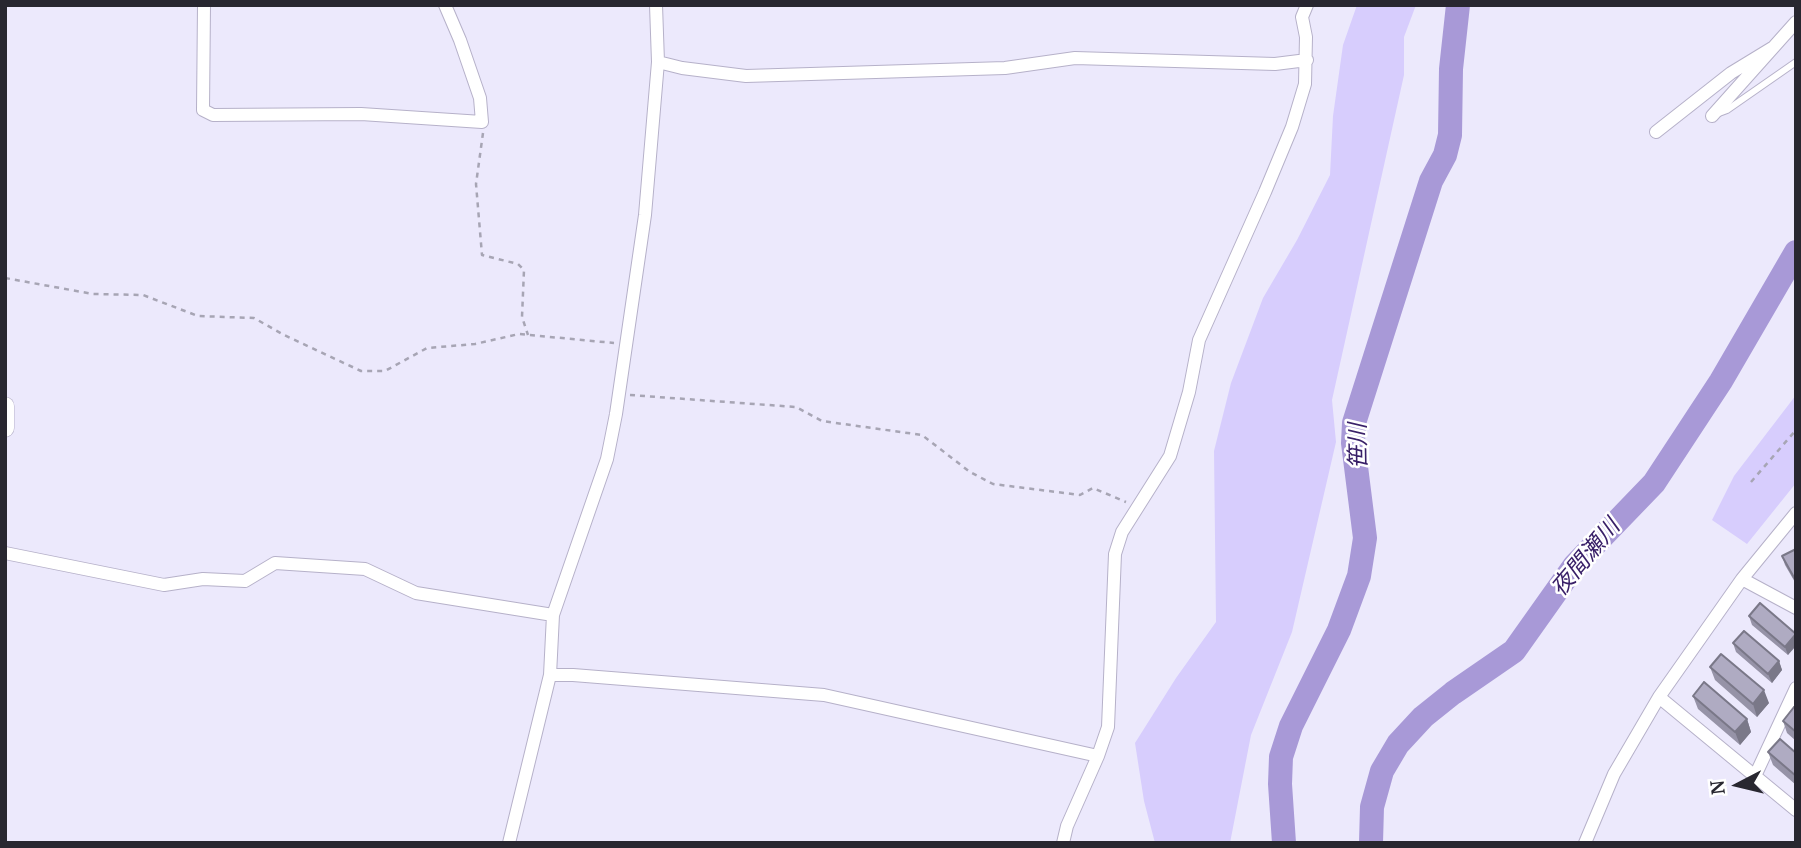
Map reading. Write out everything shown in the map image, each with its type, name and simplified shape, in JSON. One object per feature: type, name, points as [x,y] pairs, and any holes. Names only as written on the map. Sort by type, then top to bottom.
[{"type":"main road","points":[[5,406],[5,428]]},
{"type":"street","points":[[204,5],[203,110],[213,115],[361,114],[482,122],[480,98],[445,5]]},
{"type":"street","points":[[509,843],[550,675],[553,615],[607,459],[619,395],[645,215],[657,62],[656,5]]},
{"type":"street","points":[[1063,843],[1067,826],[1108,727],[1115,554],[1122,532],[1170,456],[1189,392],[1199,340],[1292,127],[1305,84],[1306,37],[1302,17],[1307,5]]},
{"type":"street","points":[[1712,116],[1796,22]]},
{"type":"street","points":[[1656,132],[1722,80],[1772,48]]},
{"type":"street","points":[[657,62],[746,76],[1005,68],[1074,58],[1275,64],[1307,60]]},
{"type":"street","points":[[1585,843],[1614,774],[1659,697],[1742,579],[1796,513]]},
{"type":"street","points":[[5,554],[164,585],[203,579],[245,580],[275,563],[365,569],[416,593],[553,615]]},
{"type":"street","points":[[1742,579],[1796,608]]},
{"type":"street","points":[[550,675],[824,695],[1098,756]]},
{"type":"street","points":[[1755,776],[1796,688]]},
{"type":"street","points":[[1659,697],[1796,810]]},
{"type":"lane","points":[[1712,116],[1727,110],[1796,62]]},
{"type":"path","points":[[482,122],[484,136],[476,184],[482,255],[518,264],[524,270],[522,317],[528,335]]},
{"type":"path","points":[[5,278],[93,294],[143,295],[198,316],[254,318],[361,371],[385,371],[427,348],[475,344],[519,334],[627,344]]},
{"type":"path","points":[[619,395],[796,407],[822,421],[922,435],[970,472],[993,484],[1080,495],[1093,488],[1139,508]]},
{"type":"path","points":[[1751,482],[1796,430]]},
{"type":"shaded area","points":[[1357,5],[1416,5],[1404,37],[1404,75],[1332,400],[1336,442],[1292,632],[1251,735],[1230,843],[1155,843],[1144,801],[1135,743],[1216,622],[1214,451],[1231,383],[1263,298],[1297,240],[1330,175],[1333,116],[1343,45]]},
{"type":"shaded area","points":[[1796,395],[1796,483],[1747,544],[1712,520],[1734,476]]},
{"type":"building","points":[[1796,549],[1796,581],[1782,556]]},
{"type":"building","points":[[1760,603],[1796,634],[1785,647],[1749,616]]},
{"type":"building","points":[[1744,631],[1779,661],[1768,674],[1733,643]]},
{"type":"building","points":[[1721,654],[1764,690],[1753,704],[1710,667]]},
{"type":"building","points":[[1704,682],[1747,719],[1735,732],[1693,696]]},
{"type":"building","points":[[1794,707],[1796,709],[1796,732],[1783,721]]},
{"type":"building","points":[[1780,739],[1796,753],[1796,776],[1768,752]]},
{"type":"waterway","name":"笹川","points":[[1284,843],[1281,757],[1291,726],[1339,630],[1359,576],[1365,538],[1353,443],[1354,423],[1431,181],[1445,155],[1450,135],[1451,69],[1458,5]]},
{"type":"waterway","name":"夜間瀬川","points":[[1371,843],[1372,807],[1382,771],[1398,744],[1423,717],[1514,651],[1575,565],[1654,483],[1721,381],[1796,252]]}]
